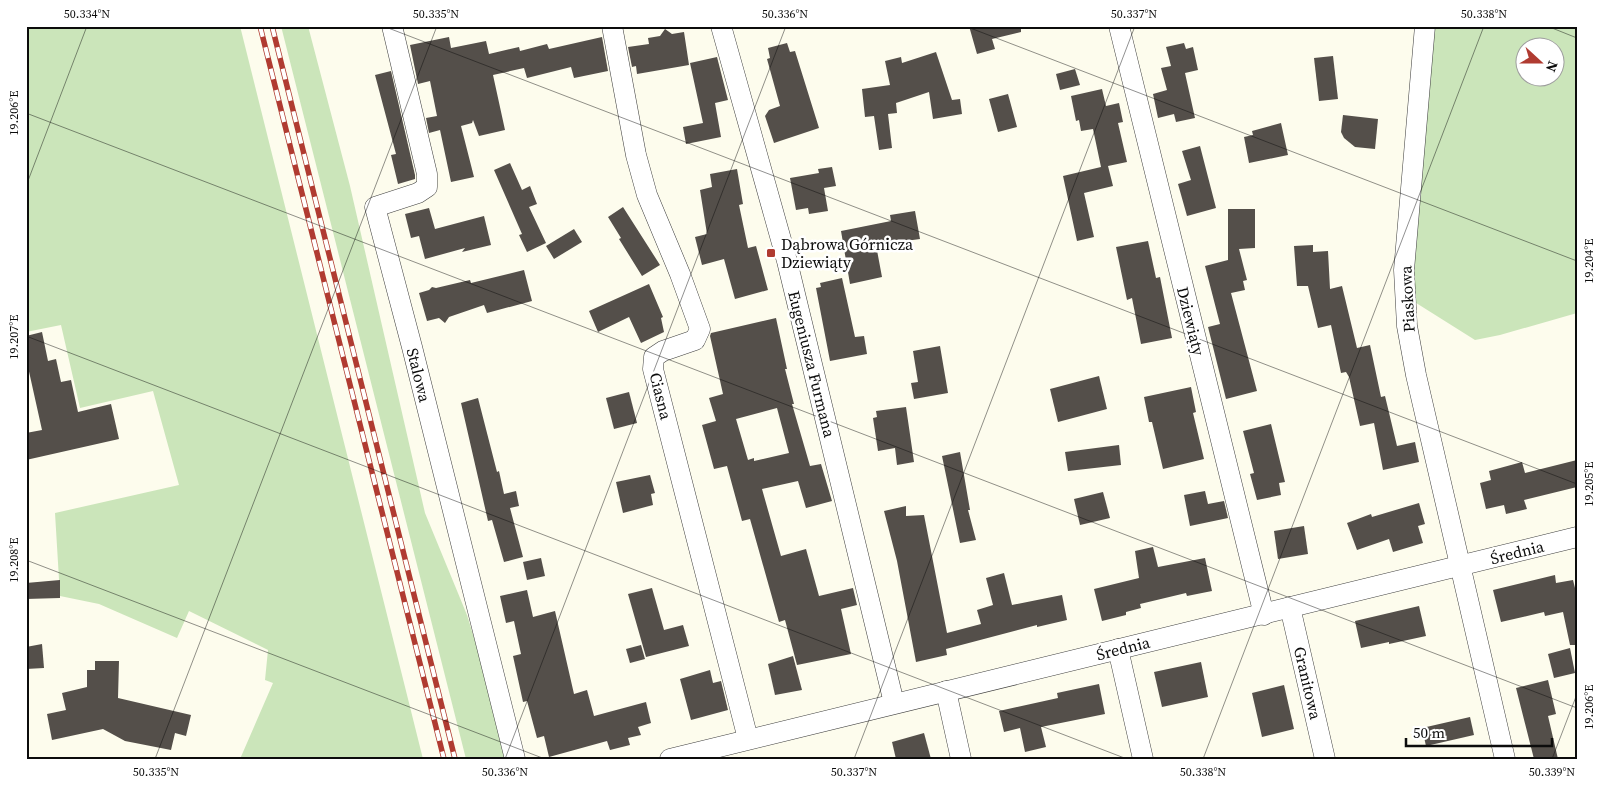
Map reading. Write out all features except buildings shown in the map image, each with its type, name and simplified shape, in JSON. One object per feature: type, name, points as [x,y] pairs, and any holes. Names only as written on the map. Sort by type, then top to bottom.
[{"type":"street","name":"Stalowa","points":[[392,26],[427,174],[427,187],[418,194],[375,207],[515,759]]},
{"type":"street","name":"Ciasna","points":[[612,26],[636,155],[647,195],[680,274],[700,329],[695,340],[654,357],[653,368],[748,740]]},
{"type":"street","name":"Eugeniusza Furmana","points":[[721,26],[787,261],[894,704]]},
{"type":"street","name":"Dziewiąty","points":[[1120,26],[1264,615]]},
{"type":"street","name":"Piaskowa","points":[[1425,26],[1404,261],[1404,298],[1410,349],[1505,759]]},
{"type":"street","name":"Średnia","points":[[670,759],[722,753],[748,740],[1577,537]]},
{"type":"street","name":"Granitowa","points":[[1290,607],[1325,759]]},
{"type":"street","points":[[1118,649],[1143,759]]},
{"type":"street","points":[[946,691],[961,759]]},
{"type":"green space","points":[[26,26],[240,26],[423,759],[240,759],[273,683],[265,680],[268,650],[189,611],[177,638],[99,604],[60,596],[55,513],[179,485],[153,391],[80,408],[61,325],[26,332]]},
{"type":"green space","points":[[281,26],[308,26],[350,186],[425,513],[467,615],[502,729],[508,759],[466,759]]},
{"type":"green space","points":[[1434,26],[1577,26],[1577,313],[1500,335],[1475,340],[1413,301],[1417,211]]},
{"type":"railway","points":[[260,26],[444,759]]},
{"type":"railway","points":[[272,26],[455,759]]},
{"type":"place","name":"Dąbrowa Górnicza Dziewiąty","points":[[771,253]]}]
